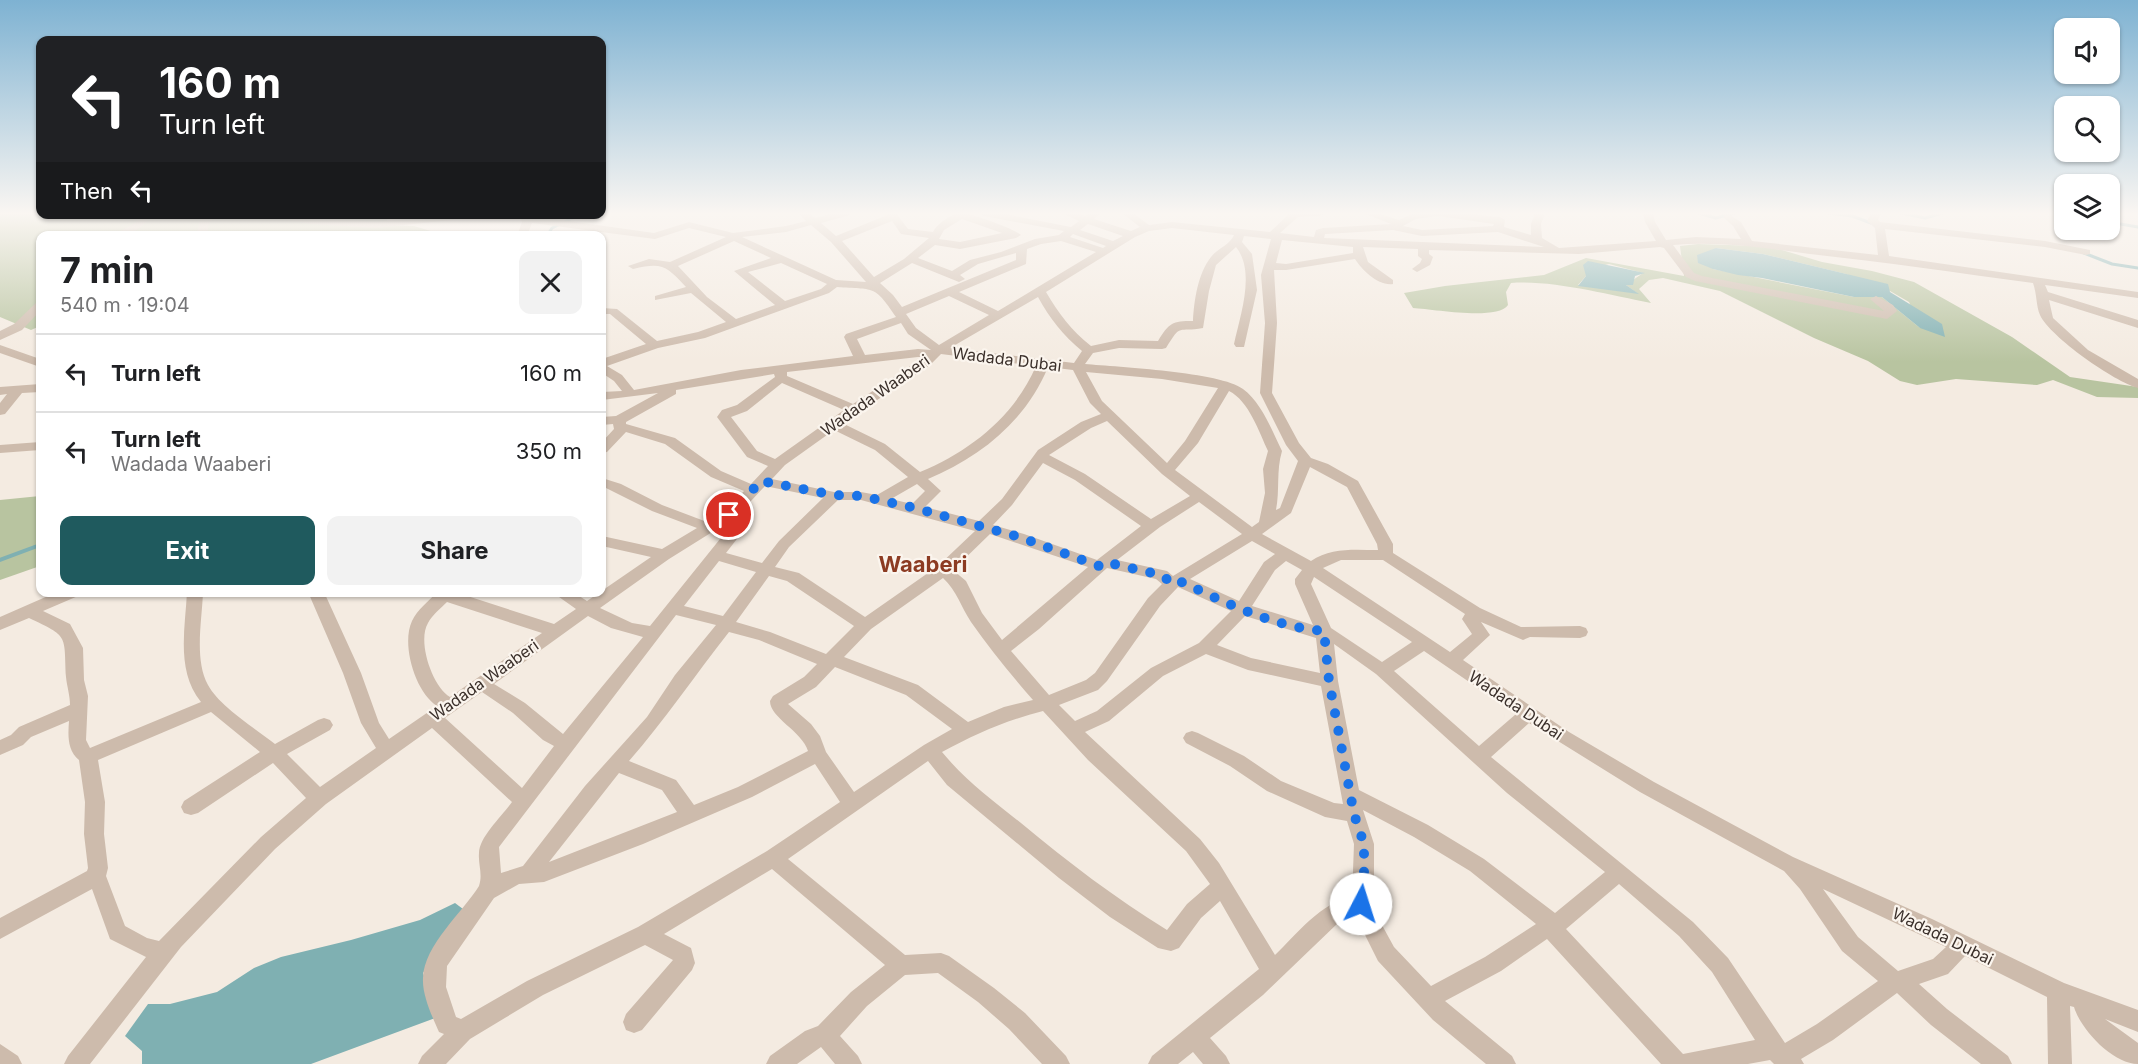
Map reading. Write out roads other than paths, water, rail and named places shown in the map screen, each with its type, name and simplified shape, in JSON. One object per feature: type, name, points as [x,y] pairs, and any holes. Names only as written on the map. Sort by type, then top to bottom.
[{"type":"street","points":[[633,266],[646,263]]},
{"type":"street","points":[[654,263],[672,265],[678,263]]},
{"type":"street","points":[[769,263],[740,271],[784,306]]},
{"type":"street","points":[[789,263],[834,284],[867,286],[904,263]]},
{"type":"street","points":[[855,263],[889,297],[919,338],[935,353]]},
{"type":"street","points":[[919,263],[967,283]]},
{"type":"street","points":[[952,276],[973,263]]},
{"type":"street","points":[[861,359],[850,337],[902,315],[967,283],[1020,263]]},
{"type":"street","name":"Wadada Waaberi","points":[[606,594],[706,527],[729,515],[776,465],[854,409],[925,363],[935,353],[1085,263]]},
{"type":"street","points":[[1213,263],[1198,314],[1199,325],[1178,325],[1171,330],[1162,345],[1119,344],[1089,350],[1077,368],[1226,385],[1238,391],[1259,419],[1275,451],[1270,469],[1272,493],[1259,528]]},
{"type":"street","points":[[1240,344],[1249,301],[1249,263]]},
{"type":"street","points":[[430,1064],[462,1031],[535,988],[645,934],[774,857],[930,750],[966,730],[1010,712],[1047,703],[1092,685],[1101,677],[1154,602],[1175,581],[1286,510],[1305,461],[1293,445],[1266,393],[1271,323],[1267,275],[1271,263]]},
{"type":"street","points":[[1270,266],[1287,267],[1305,263]]},
{"type":"street","points":[[1364,263],[1369,272],[1389,282]]},
{"type":"street","points":[[1417,269],[1426,263]]},
{"type":"street","points":[[1680,263],[1690,275],[1718,284],[1887,315],[1891,311],[1889,307],[1876,299]]},
{"type":"street","points":[[1911,263],[2138,295]]},
{"type":"street","points":[[672,265],[693,289],[733,322]]},
{"type":"street","points":[[2037,280],[2043,294],[2045,314],[2058,329],[2084,354],[2138,384]]},
{"type":"street","points":[[606,362],[655,345],[702,335],[825,291],[834,284]]},
{"type":"street","points":[[659,298],[693,289]]},
{"type":"street","points":[[1040,291],[1055,317],[1069,334],[1089,350]]},
{"type":"street","points":[[950,292],[998,315]]},
{"type":"street","points":[[2043,294],[2138,324]]},
{"type":"street","points":[[1249,301],[1268,302]]},
{"type":"street","points":[[0,336],[18,327],[36,309]]},
{"type":"street","points":[[606,311],[613,311],[620,315],[655,345]]},
{"type":"street","points":[[0,350],[36,362]]},
{"type":"street","name":"Wadada Dubai","points":[[606,396],[676,387],[741,374],[781,374],[861,359],[918,352],[1077,368],[1097,403],[1167,471],[1200,496],[1259,528],[1285,554],[1313,568],[1528,713],[1647,787],[1786,863],[1925,926],[2058,991],[2138,1021]]},
{"type":"street","points":[[880,501],[918,478],[955,462],[976,447],[1019,409],[1032,388],[1043,363]]},
{"type":"street","points":[[606,370],[618,378],[631,394]]},
{"type":"street","points":[[776,465],[752,454],[724,417],[727,413],[742,408],[781,374],[854,409]]},
{"type":"street","points":[[1167,471],[1191,443],[1226,385]]},
{"type":"street","points":[[606,444],[621,423],[676,387]]},
{"type":"street","points":[[0,391],[29,388]]},
{"type":"street","points":[[0,411],[29,388]]},
{"type":"street","points":[[851,803],[819,754],[814,741],[805,729],[779,706],[779,701],[810,682],[865,625],[944,570],[1002,508],[1041,456],[1080,429],[1109,415]]},
{"type":"street","points":[[606,422],[621,423],[670,441],[716,474],[758,486],[861,496],[915,508],[983,529],[1019,537],[1102,564],[1161,575],[1242,609],[1305,630],[1324,631],[1341,640],[1382,670],[1479,757],[1686,929],[1720,965],[1783,1056]]},
{"type":"street","points":[[833,424],[880,447],[934,491],[915,508]]},
{"type":"street","points":[[0,449],[36,446]]},
{"type":"street","points":[[1041,456],[1080,477],[1150,526]]},
{"type":"street","points":[[1305,461],[1323,467],[1353,484],[1385,544],[1386,555]]},
{"type":"street","points":[[606,484],[706,527]]},
{"type":"street","points":[[531,872],[572,815],[653,722],[681,680],[784,544],[834,495]]},
{"type":"street","points":[[1000,650],[1037,622],[1102,564],[1150,526],[1200,496]]},
{"type":"street","points":[[462,1031],[447,1024],[434,975],[444,952],[487,892],[493,879],[488,856],[491,844],[506,827],[565,744],[650,642],[654,632],[732,535],[729,515]]},
{"type":"street","points":[[606,542],[664,555]]},
{"type":"street","points":[[1073,730],[1103,716],[1157,672],[1206,647],[1242,609],[1269,566],[1285,554]]},
{"type":"street","points":[[715,555],[766,568],[804,583],[865,625]]},
{"type":"street","points":[[1504,1064],[1441,1012],[1386,954],[1368,923],[1361,904],[1364,889],[1364,844],[1353,805],[1329,681],[1324,631],[1303,584],[1303,579],[1329,556],[1386,555],[1474,612],[1523,634],[1526,631],[1580,632]]},
{"type":"street","points":[[944,570],[960,585],[975,615],[1000,650],[1047,703],[1095,755],[1193,845],[1212,869],[1272,971]]},
{"type":"street","points":[[0,624],[62,597]]},
{"type":"street","points":[[195,597],[192,661],[200,688],[213,704],[274,753],[319,798]]},
{"type":"street","points":[[318,597],[367,714],[382,744],[387,748]]},
{"type":"street","points":[[442,597],[420,621],[415,636],[423,676],[438,698],[448,705]]},
{"type":"street","points":[[455,597],[554,631]]},
{"type":"street","points":[[569,597],[633,631],[654,632]]},
{"type":"street","name":"Wadada Waaberi","points":[[76,1064],[165,952],[268,843],[319,798],[602,597]]},
{"type":"street","points":[[673,609],[726,623],[830,661],[873,673],[912,690],[966,730]]},
{"type":"street","points":[[31,612],[64,628],[75,648],[75,680],[79,696],[76,710],[77,740],[82,752],[88,756],[95,802],[94,834],[98,868],[96,876],[117,932],[143,947],[165,952]]},
{"type":"street","points":[[1450,661],[1482,635],[1471,623],[1470,619],[1474,612]]},
{"type":"street","points":[[1382,670],[1424,643]]},
{"type":"street","points":[[1206,647],[1248,664],[1329,681]]},
{"type":"street","points":[[480,683],[519,708],[549,735],[565,744]]},
{"type":"street","points":[[88,756],[213,704]]},
{"type":"street","points":[[0,748],[17,740],[26,732],[76,710]]},
{"type":"street","points":[[1479,757],[1528,713]]},
{"type":"street","points":[[432,717],[523,800]]},
{"type":"street","points":[[191,807],[274,753],[324,725]]},
{"type":"street","points":[[1192,738],[1237,761],[1274,786],[1332,811],[1353,805],[1360,798],[1477,865],[1553,927],[1677,1064]]},
{"type":"street","points":[[930,750],[954,780],[1066,872],[1117,910],[1166,941],[1171,941],[1194,911],[1222,886]]},
{"type":"street","points":[[487,892],[514,876],[531,872],[544,873],[565,866],[745,792],[819,754]]},
{"type":"street","points":[[616,764],[669,785],[689,814]]},
{"type":"street","points":[[774,857],[785,870],[901,965]]},
{"type":"street","points":[[1786,863],[1807,883],[1850,944],[1947,1024],[2000,1064]]},
{"type":"street","points":[[1429,998],[1493,964],[1538,933],[1553,927],[1618,873]]},
{"type":"street","points":[[0,929],[96,876]]},
{"type":"street","points":[[1160,1064],[1195,1038],[1331,916],[1342,908],[1361,904]]},
{"type":"street","points":[[634,1022],[684,963],[683,956],[645,934]]},
{"type":"street","points":[[1687,1064],[1783,1056],[1825,1032],[1861,1004],[1897,982],[1940,968],[1956,951],[1957,943]]},
{"type":"street","points":[[778,1064],[813,1039],[826,1034],[859,999],[901,965],[941,963],[1002,1008],[1059,1064]]},
{"type":"street","points":[[2058,991],[2060,1064]]},
{"type":"street","points":[[2083,1000],[2086,1016],[2094,1026],[2138,1056]]},
{"type":"street","points":[[826,1034],[850,1064]]},
{"type":"street","points":[[1195,1038],[1218,1064]]},
{"type":"street","points":[[0,1055],[10,1064]]},
{"type":"water","points":[[1596,263],[1645,273],[1635,276],[1633,285],[1626,285],[1639,294],[1578,286],[1586,276],[1583,265]]},
{"type":"water","points":[[1698,263],[1799,263],[1888,284],[1890,292],[1942,324],[1945,337],[1920,328],[1882,297],[1854,297],[1738,275]]},
{"type":"water","points":[[455,903],[467,912],[423,973],[438,1017],[311,1064],[142,1064],[142,1051],[125,1036],[148,1004],[170,1004],[217,992],[254,968],[281,957],[420,920]]},
{"type":"waterway","points":[[2109,263],[2138,268]]},
{"type":"waterway","points":[[0,560],[36,546]]},
{"type":"district","name":"Waaberi","points":[[923,564]]}]
